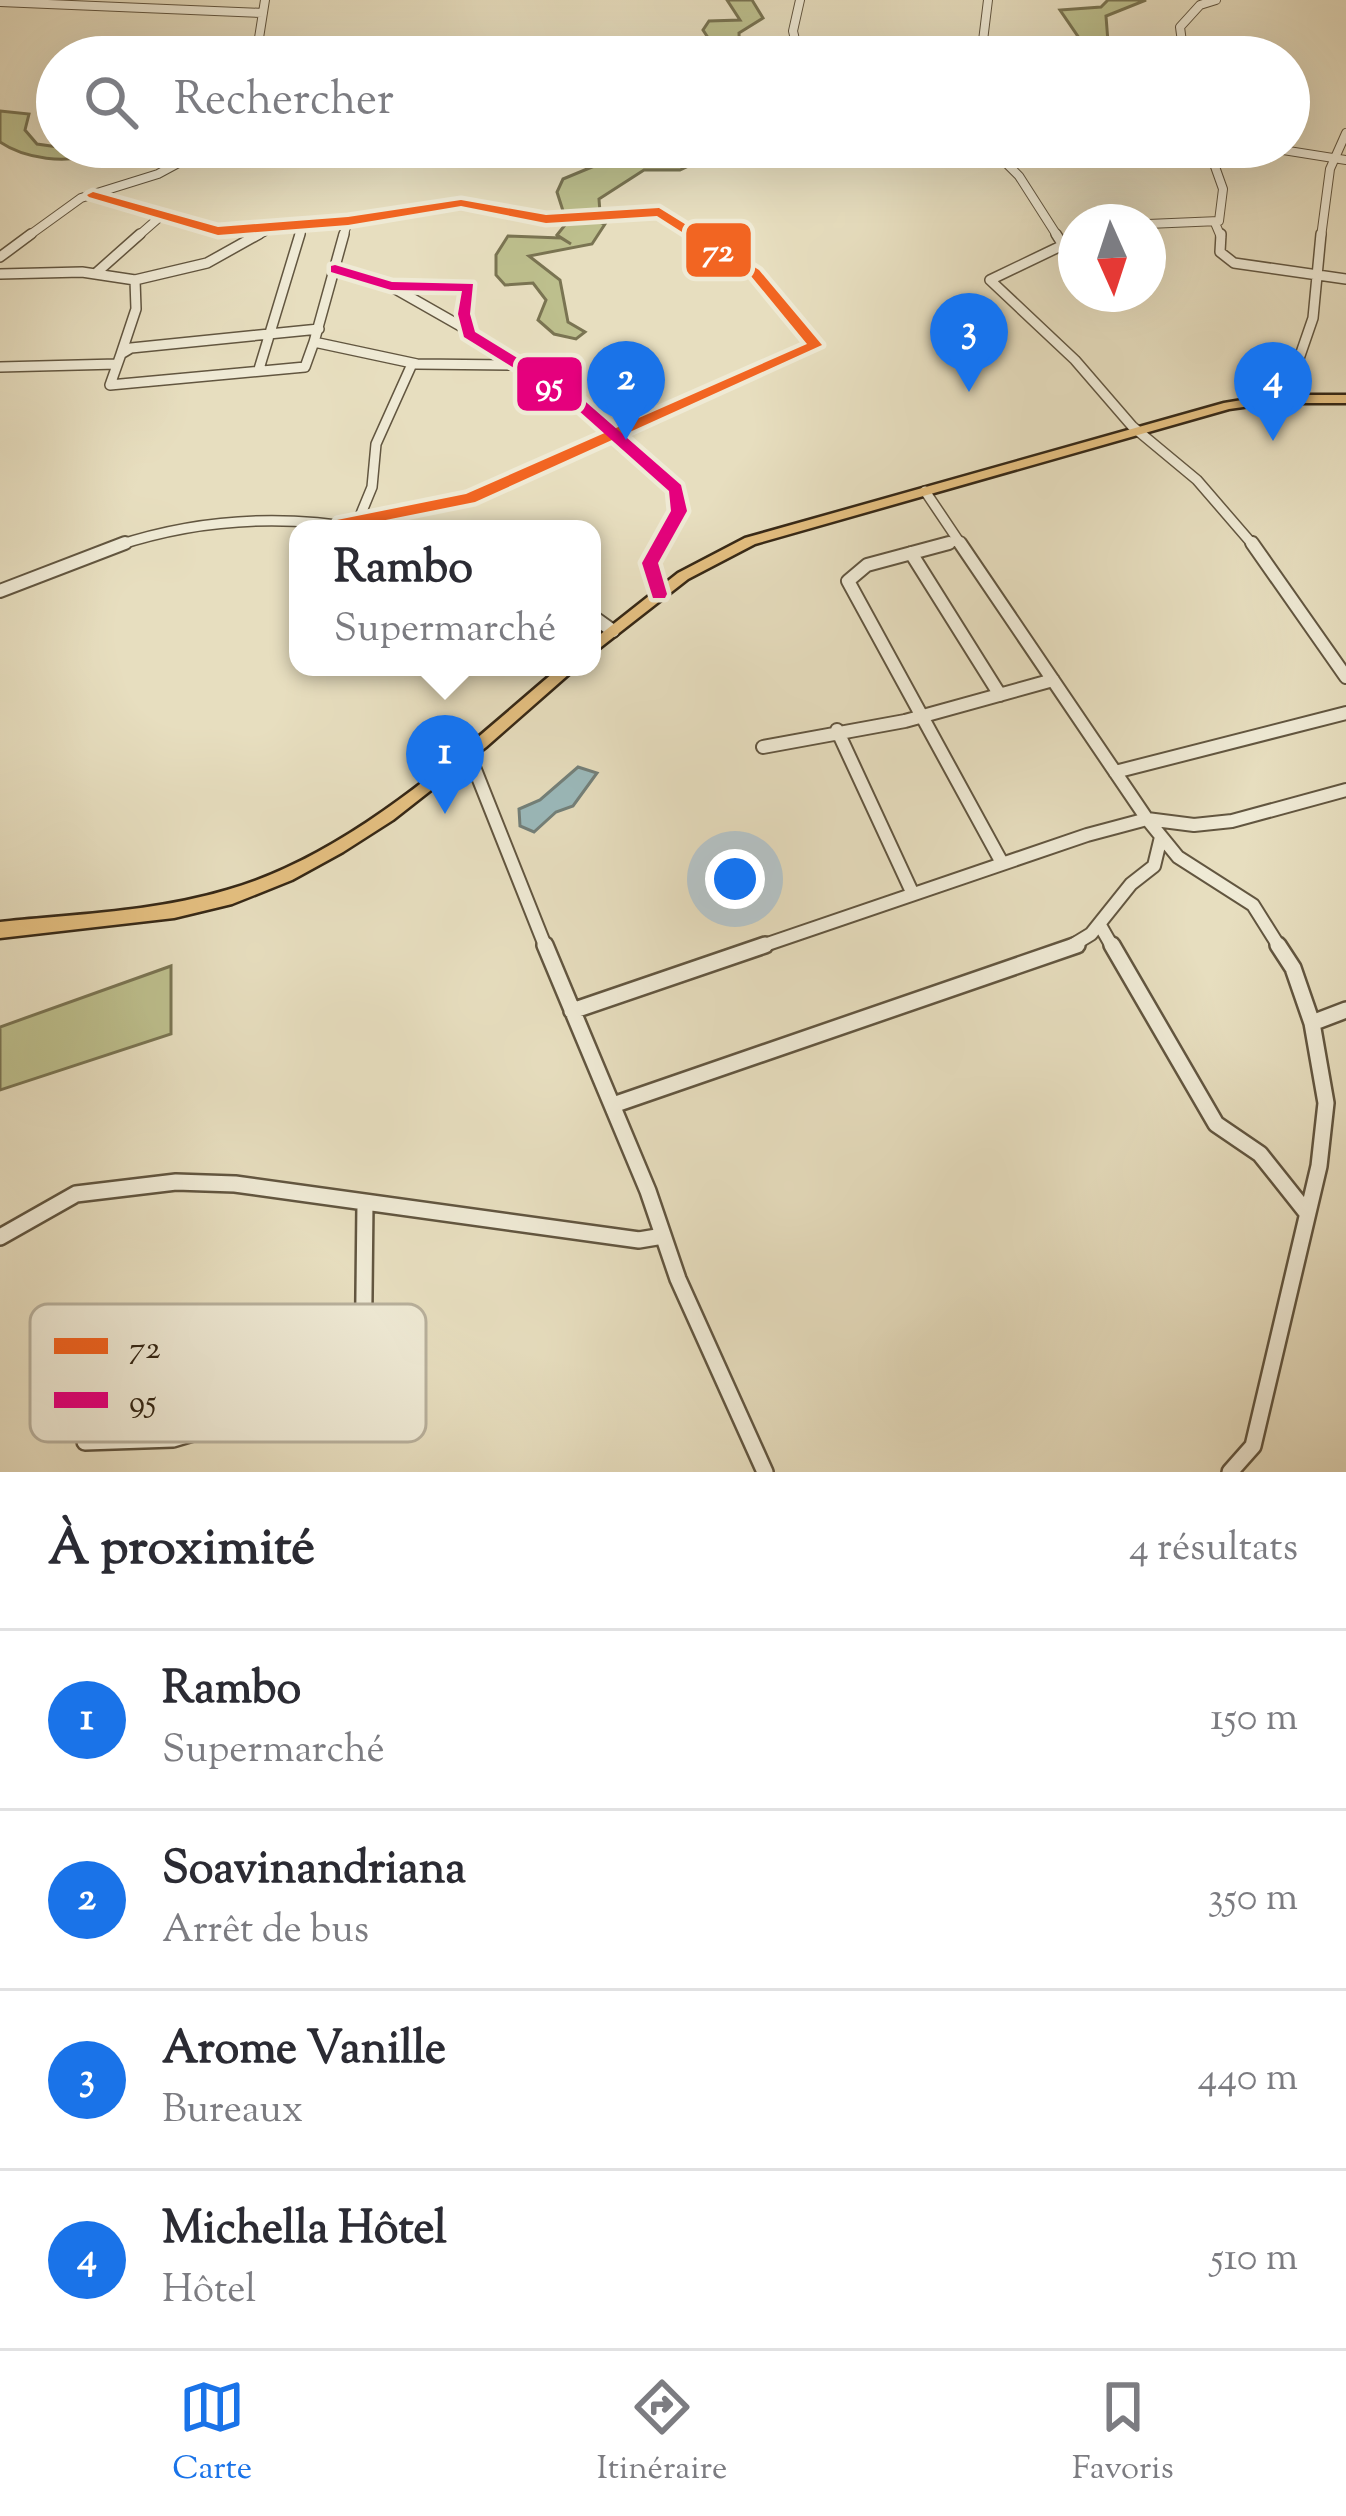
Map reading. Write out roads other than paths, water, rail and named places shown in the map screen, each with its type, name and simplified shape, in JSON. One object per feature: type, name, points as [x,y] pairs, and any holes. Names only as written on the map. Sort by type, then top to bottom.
[{"type":"main road","points":[[601,641],[659,594],[717,555],[750,541],[1234,404],[1346,399]]},
{"type":"main road","points":[[0,930],[176,910],[257,886],[345,845],[559,676]]},
{"type":"street","points":[[259,36],[266,0]]},
{"type":"street","points":[[795,36],[800,0]]},
{"type":"street","points":[[984,36],[988,0]]},
{"type":"street","points":[[1181,36],[1180,27],[1200,5],[1216,0]]},
{"type":"street","points":[[0,2],[129,3],[263,13]]},
{"type":"street","points":[[1293,398],[1290,374],[1315,313],[1314,273],[1334,158],[1346,133]]},
{"type":"street","points":[[1310,154],[1346,160]]},
{"type":"street","points":[[0,257],[40,224],[93,195],[169,168]]},
{"type":"street","points":[[1011,168],[1058,237]]},
{"type":"street","points":[[1215,223],[1223,189],[1216,168]]},
{"type":"street","points":[[93,195],[218,231],[348,221],[461,203],[546,219],[658,212],[755,273],[815,345],[470,498],[380,520]]},
{"type":"street","points":[[95,274],[160,217]]},
{"type":"street","points":[[136,280],[136,309],[110,386],[305,368],[348,221]]},
{"type":"street","points":[[1166,224],[1215,223],[1221,229],[1220,252],[1234,263],[1346,279]]},
{"type":"street","points":[[259,369],[303,226]]},
{"type":"street","points":[[0,274],[95,274],[136,280],[207,263],[271,229]]},
{"type":"street","points":[[1058,247],[990,280],[1075,360],[1132,426],[1146,430],[1280,577],[1346,677]]},
{"type":"street","points":[[335,269],[391,286],[524,364],[676,488],[679,511],[650,563],[659,594]]},
{"type":"street","points":[[391,286],[469,286],[464,328]]},
{"type":"street","points":[[0,367],[119,359],[148,345],[319,329]]},
{"type":"street","points":[[314,342],[356,357],[412,364],[524,364]]},
{"type":"street","points":[[362,520],[372,487],[376,444],[412,364]]},
{"type":"street","points":[[925,491],[1161,837],[1178,857],[1253,905],[1293,968],[1312,1023],[1326,1102],[1306,1213],[1253,1446],[1230,1472]]},
{"type":"street","points":[[0,591],[110,545],[204,526],[289,525]]},
{"type":"street","points":[[958,540],[867,565],[852,572],[848,580],[1000,861]]},
{"type":"street","points":[[911,553],[1000,695]]},
{"type":"street","points":[[601,622],[613,631]]},
{"type":"street","points":[[763,747],[923,716],[1053,680]]},
{"type":"street","points":[[1115,772],[1346,713]]},
{"type":"street","points":[[837,730],[912,892]]},
{"type":"street","points":[[468,752],[476,760],[663,1236],[765,1472]]},
{"type":"street","points":[[572,1011],[1000,861],[1147,819],[1194,824],[1232,821],[1346,790]]},
{"type":"street","points":[[613,1105],[1080,944],[1101,927],[1126,882],[1154,866],[1161,837]]},
{"type":"street","points":[[1101,927],[1216,1124],[1259,1154],[1306,1213]]},
{"type":"street","points":[[1312,1023],[1346,1010]]},
{"type":"street","points":[[0,1237],[76,1194],[176,1182],[365,1202],[639,1240],[663,1236]]},
{"type":"street","points":[[364,1304],[365,1202]]},
{"type":"water","points":[[578,767],[597,773],[573,806],[556,812],[534,832],[520,826],[519,809],[540,800]]},
{"type":"place","name":"Arome Vanille","points":[[969,392]]},
{"type":"place","name":"Soavinandriana","points":[[626,440]]},
{"type":"place","name":"Michella Hôtel","points":[[1273,441]]},
{"type":"place","name":"Rambo","points":[[445,814]]}]
